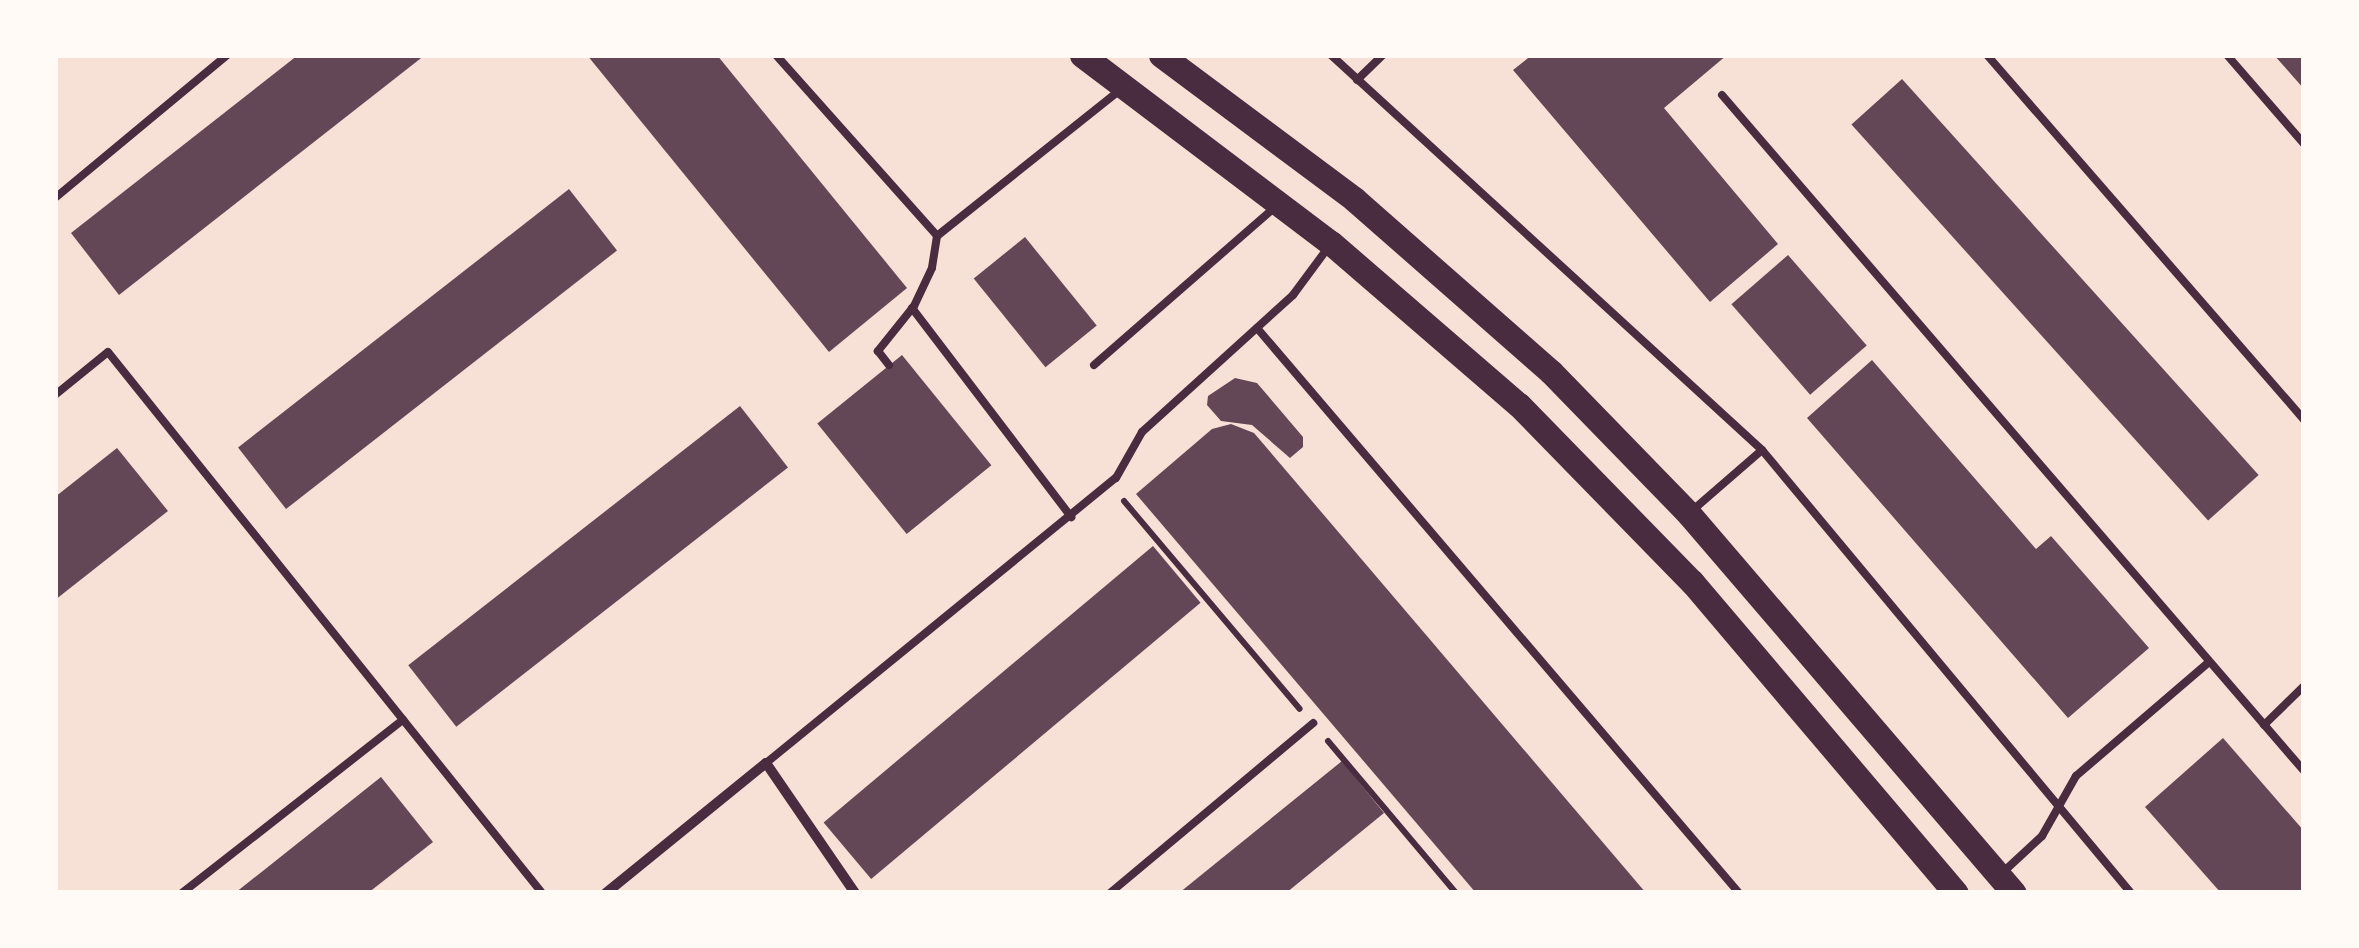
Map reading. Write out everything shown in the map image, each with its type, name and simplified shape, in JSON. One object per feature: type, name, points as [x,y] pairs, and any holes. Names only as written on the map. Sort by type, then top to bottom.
[{"type":"main road","points":[[1082,55],[1331,242],[1519,404],[1617,501],[1956,893]]},
{"type":"main road","points":[[1161,55],[1458,286],[1689,514],[2007,884]]},
{"type":"street","points":[[606,893],[766,763],[856,893]]},
{"type":"lane","points":[[55,198],[227,55]]},
{"type":"lane","points":[[776,55],[938,236]]},
{"type":"lane","points":[[1331,55],[1762,450],[2132,893]]},
{"type":"lane","points":[[1356,80],[1383,55]]},
{"type":"lane","points":[[1986,55],[2304,420]]},
{"type":"lane","points":[[2228,55],[2304,144]]},
{"type":"lane","points":[[889,366],[878,351],[912,308],[932,268],[938,236],[1125,86]]},
{"type":"lane","points":[[1722,95],[2304,770]]},
{"type":"lane","points":[[1094,365],[1279,203]]},
{"type":"lane","points":[[766,763],[1110,484],[1142,432],[1293,296],[1331,242]]},
{"type":"lane","points":[[912,308],[1071,516]]},
{"type":"lane","points":[[1257,328],[1739,893]]},
{"type":"lane","points":[[55,395],[108,352],[542,893]]},
{"type":"lane","points":[[1689,514],[1762,450]]},
{"type":"lane","points":[[2007,884],[2042,836],[2076,776],[2209,662]]},
{"type":"lane","points":[[2264,724],[2304,686]]},
{"type":"lane","points":[[182,893],[404,720]]},
{"type":"lane","points":[[1110,893],[1313,723]]},
{"type":"path","points":[[1110,484],[1456,893]]},
{"type":"building","points":[[298,55],[425,55],[119,295],[71,233]]},
{"type":"building","points":[[587,55],[717,55],[907,288],[829,352]]},
{"type":"building","points":[[1532,55],[1727,55],[1664,108],[1778,244],[1710,302],[1513,70]]},
{"type":"building","points":[[2274,55],[2304,55],[2304,89]]},
{"type":"building","points":[[1902,79],[2259,475],[2208,521],[1851,125]]},
{"type":"building","points":[[569,189],[617,250],[286,509],[238,448]]},
{"type":"building","points":[[1025,237],[1097,326],[1045,367],[974,279]]},
{"type":"building","points":[[1788,255],[1867,346],[1810,395],[1731,304]]},
{"type":"building","points":[[902,355],[991,465],[907,534],[817,424]]},
{"type":"building","points":[[1872,360],[2036,549],[2051,536],[2149,648],[2068,718],[1807,418]]},
{"type":"building","points":[[1235,378],[1257,383],[1303,437],[1303,447],[1290,458],[1252,425],[1221,421],[1207,405],[1208,396]]},
{"type":"building","points":[[740,406],[788,467],[456,727],[408,665]]},
{"type":"building","points":[[1231,424],[1254,433],[1646,893],[1476,893],[1136,494],[1212,429]]},
{"type":"building","points":[[117,448],[168,511],[55,600],[55,497]]},
{"type":"building","points":[[1153,546],[1201,603],[871,879],[824,822]]},
{"type":"building","points":[[2223,738],[2304,831],[2304,893],[2221,893],[2145,807]]},
{"type":"building","points":[[1342,761],[1384,813],[1286,893],[1179,893]]},
{"type":"building","points":[[381,777],[433,842],[368,893],[235,893]]}]
